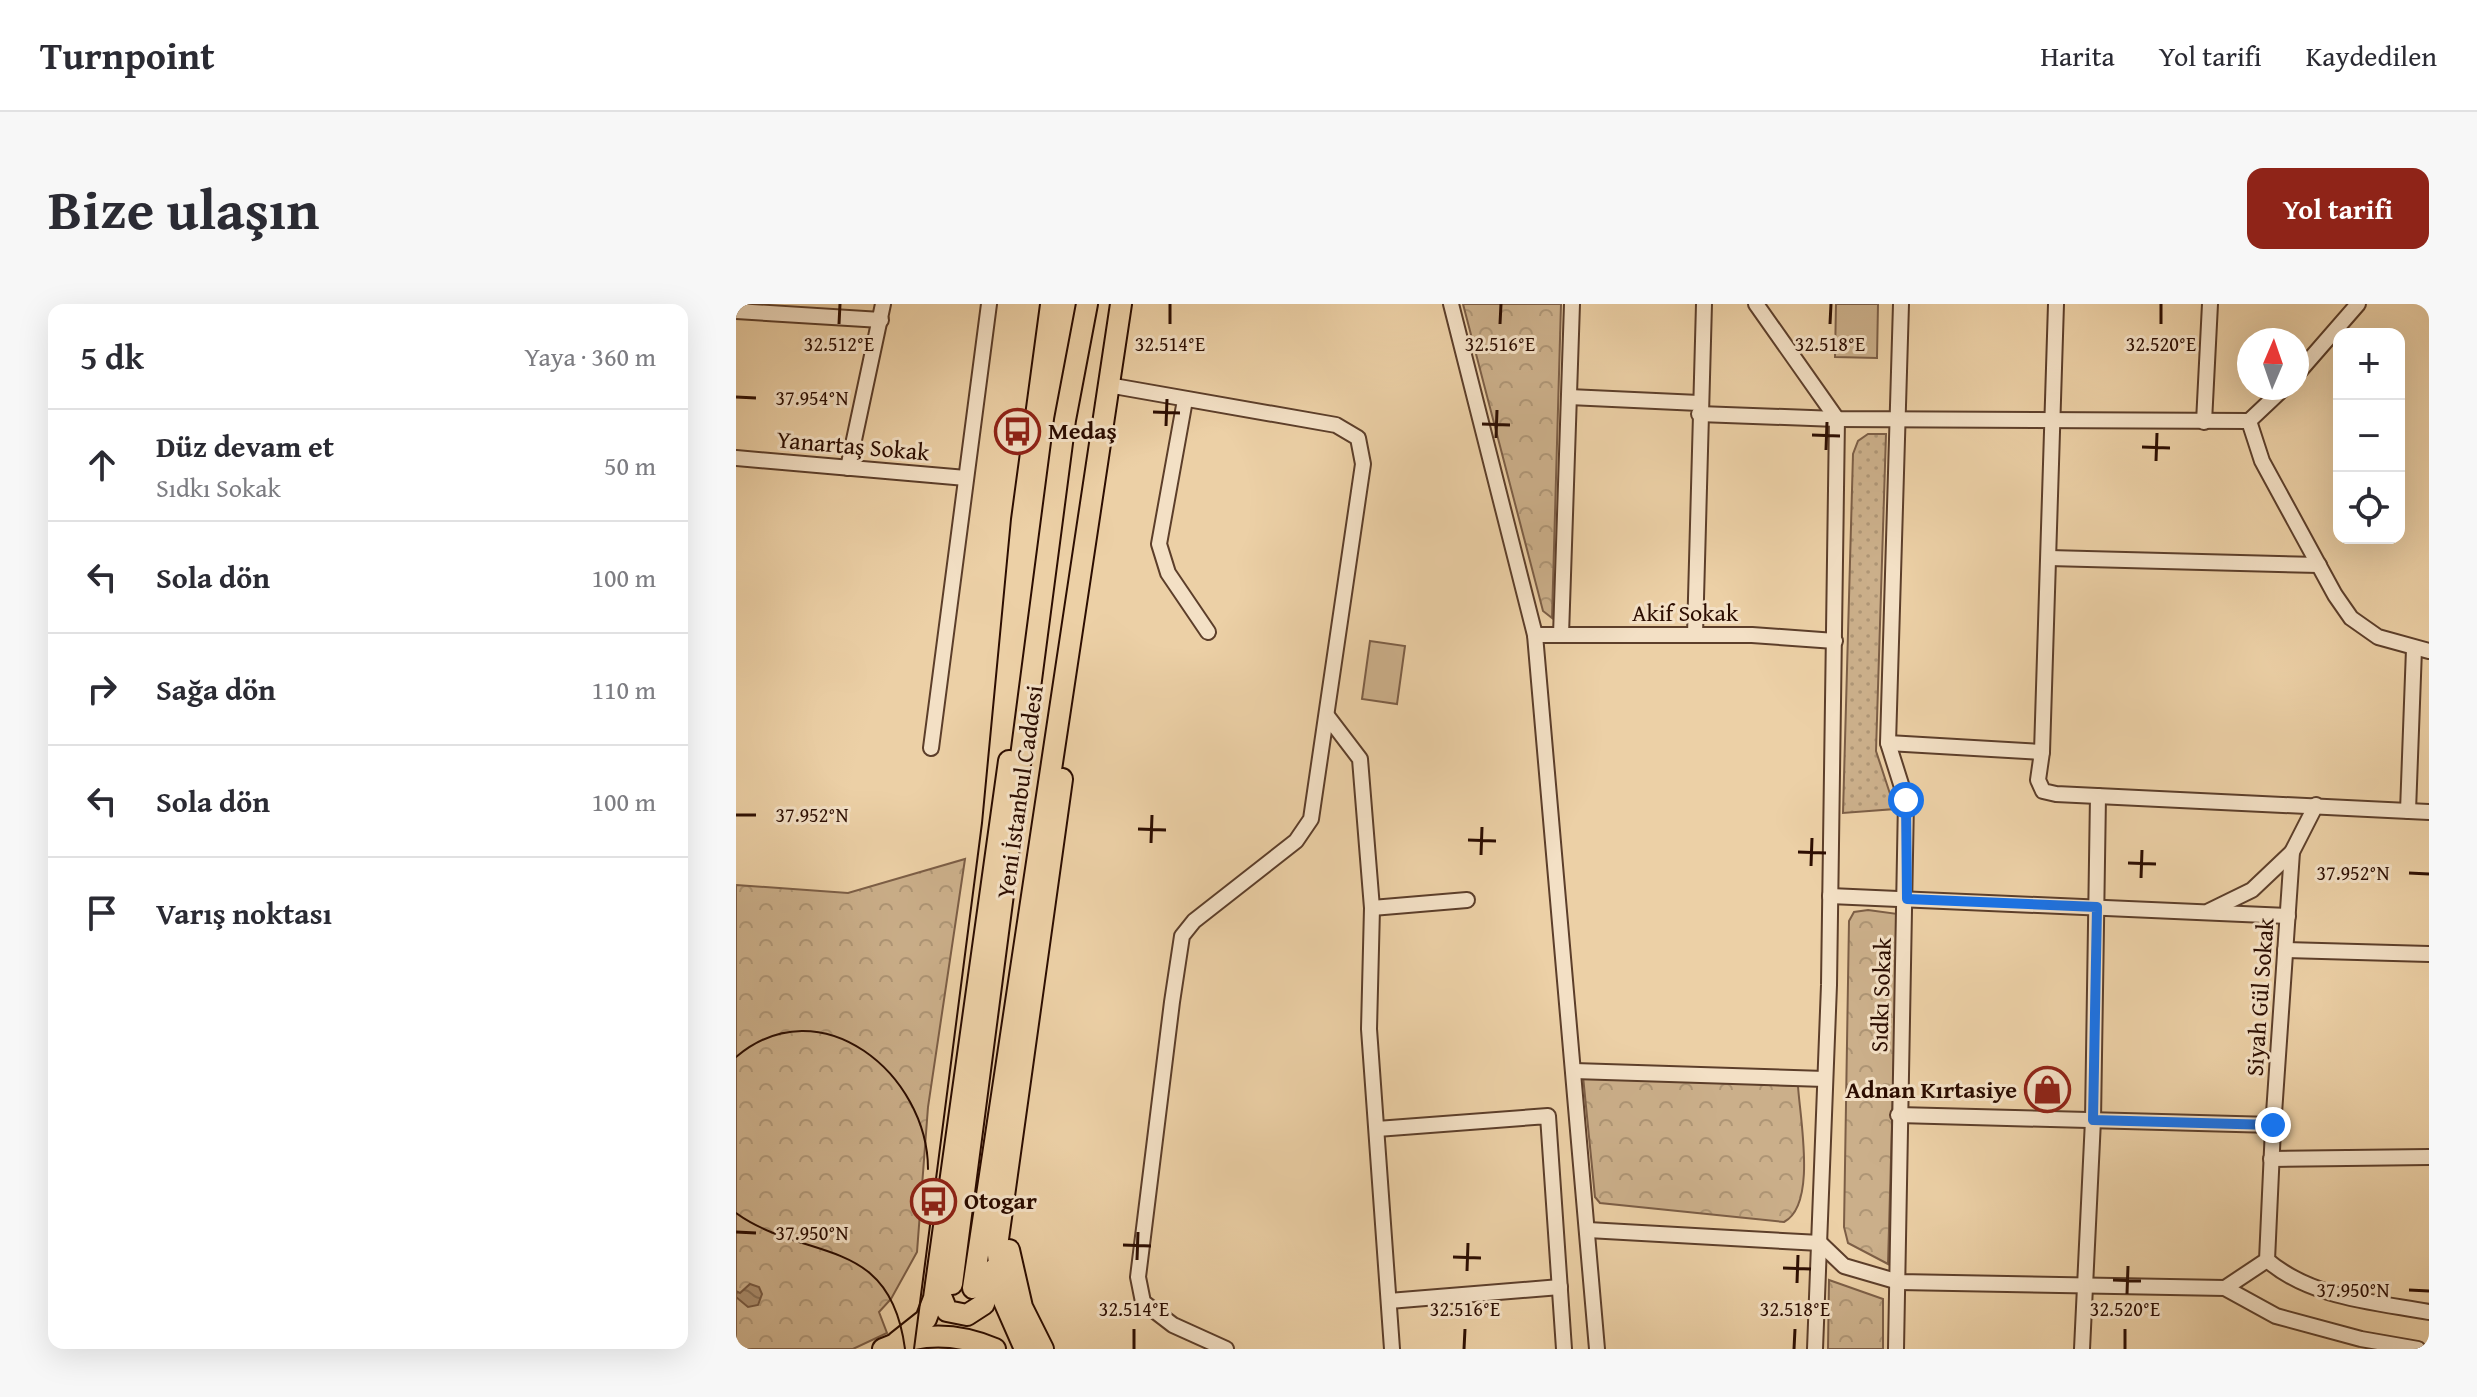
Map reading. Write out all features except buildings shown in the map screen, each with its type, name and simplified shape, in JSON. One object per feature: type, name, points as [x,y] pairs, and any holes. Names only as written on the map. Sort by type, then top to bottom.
[{"type":"highway","points":[[890,1346],[926,1319],[954,1285],[1017,703],[1031,628],[1043,593],[1065,420],[1074,304]]},
{"type":"highway","points":[[1065,420],[1087,304]]},
{"type":"highway","name":"Yeni İstanbul Caddesi","points":[[954,1285],[1075,600],[1121,304]]},
{"type":"highway","points":[[954,1285],[939,1300],[947,1311],[959,1315],[973,1313],[987,1297],[997,1246],[1075,682],[1078,633],[1075,600]]},
{"type":"highway","points":[[1009,1163],[1011,1268],[1022,1307],[1043,1349]]},
{"type":"highway","points":[[997,1246],[1003,1299],[1025,1349]]},
{"type":"highway","points":[[890,1346],[948,1336],[995,1349]]},
{"type":"street","points":[[848,468],[883,304]]},
{"type":"street","points":[[931,748],[989,304]]},
{"type":"street","points":[[1451,304],[1535,635],[1597,1349]]},
{"type":"street","points":[[1561,635],[1572,304]]},
{"type":"street","points":[[1695,635],[1704,304]]},
{"type":"street","points":[[1756,304],[1837,419],[1830,896],[1815,1349]]},
{"type":"street","name":"Sıdkı Sokak","points":[[1896,1349],[1899,1282],[1898,1115],[1907,899],[1906,800],[1888,743],[1901,304]]},
{"type":"street","points":[[2056,304],[2042,752],[2038,780],[2043,791],[2429,812]]},
{"type":"street","points":[[2204,422],[2210,304]]},
{"type":"street","points":[[2309,360],[2358,304]]},
{"type":"street","points":[[736,311],[881,320]]},
{"type":"street","points":[[1108,385],[1336,425],[1358,438],[1363,464],[1311,819],[1296,841],[1194,921],[1182,936],[1138,1277],[1143,1302],[1173,1325],[1226,1349]]},
{"type":"street","points":[[1569,397],[1837,419],[2204,422],[2249,421],[2271,400]]},
{"type":"street","points":[[1185,400],[1159,544],[1168,573],[1208,632]]},
{"type":"street","points":[[2249,421],[2262,461],[2351,618],[2378,637],[2422,650],[2408,811]]},
{"type":"street","name":"Yanartaş Sokak","points":[[736,458],[966,478]]},
{"type":"street","points":[[2049,558],[2319,565]]},
{"type":"street","name":"Akif Sokak","points":[[1535,635],[1695,635],[1835,641]]},
{"type":"street","points":[[1328,717],[1360,759],[1372,908],[1369,1029],[1392,1349]]},
{"type":"street","points":[[1888,743],[2042,752]]},
{"type":"street","points":[[2082,1349],[2093,1120],[2098,796]]},
{"type":"street","name":"Siyah Gül Sokak","points":[[2267,1260],[2292,852],[2316,805]]},
{"type":"street","points":[[2206,912],[2252,890],[2292,852]]},
{"type":"street","points":[[1830,896],[2288,916]]},
{"type":"street","points":[[1372,908],[1467,900]]},
{"type":"street","points":[[2285,950],[2429,954]]},
{"type":"street","points":[[1574,1071],[1825,1079]]},
{"type":"street","points":[[1898,1115],[2273,1125]]},
{"type":"street","points":[[1377,1129],[1548,1116],[1564,1349]]},
{"type":"street","points":[[2271,1159],[2429,1157]]},
{"type":"street","points":[[1588,1230],[1820,1243],[1844,1266],[1899,1282],[2225,1288],[2276,1316],[2361,1339],[2418,1349]]},
{"type":"street","points":[[2225,1288],[2267,1260],[2288,1279],[2367,1302],[2429,1312]]},
{"type":"street","points":[[1389,1301],[1560,1287]]},
{"type":"green space","points":[[1463,304],[1561,304],[1552,618],[1543,611]]},
{"type":"green space","points":[[1836,304],[1878,304],[1877,358],[1835,357]]},
{"type":"green space","points":[[1868,434],[1886,434],[1876,751],[1895,809],[1843,813],[1853,454],[1858,441]]},
{"type":"green space","points":[[1370,641],[1405,646],[1397,704],[1362,699]]},
{"type":"green space","points":[[965,859],[928,1107],[917,1252],[891,1299],[879,1312],[887,1333],[853,1349],[736,1349],[736,885],[848,893]]},
{"type":"green space","points":[[1868,910],[1898,914],[1888,1264],[1848,1243],[1844,1227],[1849,921],[1854,912]]},
{"type":"green space","points":[[1583,1076],[1798,1086],[1804,1160],[1800,1198],[1794,1213],[1784,1222],[1600,1203],[1595,1197]]},
{"type":"green space","points":[[1829,1280],[1883,1299],[1883,1349],[1828,1349]]},
{"type":"water","points":[[750,1284],[759,1287],[762,1294],[758,1305],[748,1307],[736,1297],[736,1291],[740,1293]]},
{"type":"tunnel","points":[[943,1349],[951,1296]]},
{"type":"tram line","points":[[914,1349],[982,823],[1011,519],[1040,304]]},
{"type":"tram line","points":[[736,1057],[769,1037],[802,1031],[834,1036],[864,1051],[890,1073],[910,1102],[923,1134],[928,1169]]},
{"type":"tram line","points":[[736,1213],[763,1228],[841,1256],[863,1268],[882,1286],[896,1312],[905,1349]]},
{"type":"place","name":"Medaş","points":[[1017,431]]},
{"type":"place","name":"Adnan Kırtasiye","points":[[2048,1090]]},
{"type":"place","name":"Otogar","points":[[933,1201]]},
{"type":"route","points":[[1906,800],[1907,899],[2097,907],[2093,1120],[2273,1125]]}]
